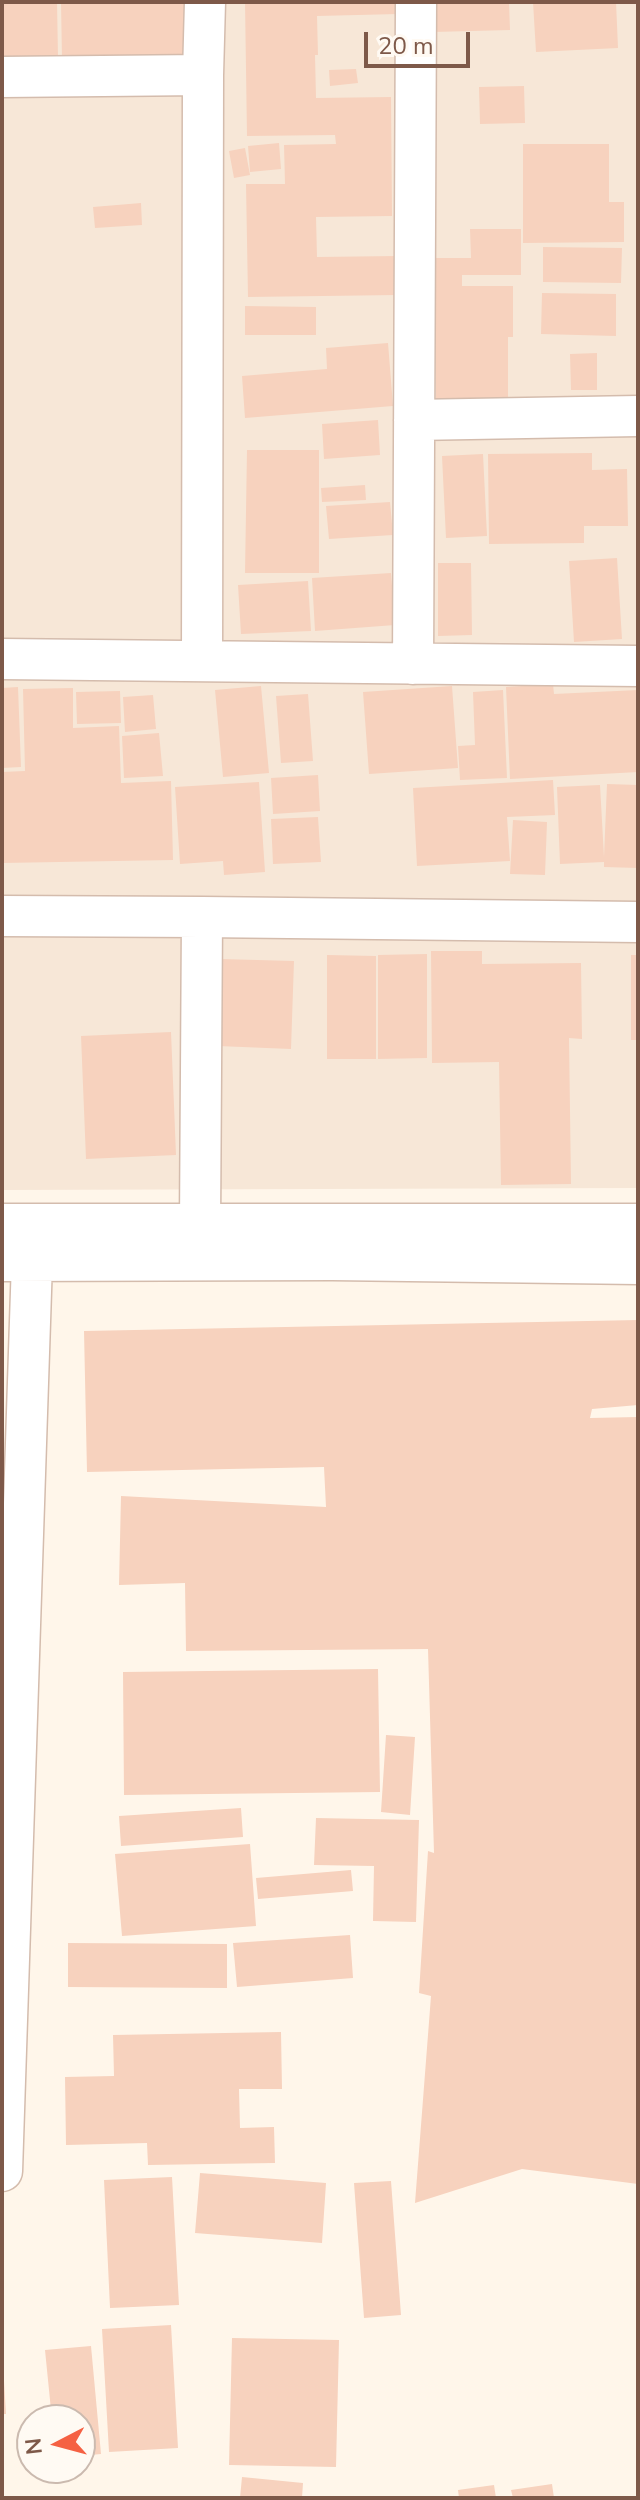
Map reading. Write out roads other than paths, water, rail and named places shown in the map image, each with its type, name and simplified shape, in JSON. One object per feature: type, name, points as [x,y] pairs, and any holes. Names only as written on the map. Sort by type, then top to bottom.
[{"type":"street","points":[[202,661],[205,2]]},
{"type":"street","points":[[413,664],[416,2]]},
{"type":"street","points":[[2,77],[203,75]]},
{"type":"street","points":[[414,420],[638,416]]},
{"type":"street","points":[[2,659],[638,666]]},
{"type":"street","points":[[2,916],[638,922]]},
{"type":"street","points":[[200,1224],[202,917]]},
{"type":"street","points":[[2,1224],[200,1224],[332,1242],[638,1264]]},
{"type":"street","points":[[2,2171],[17,1261],[638,1224]]}]
